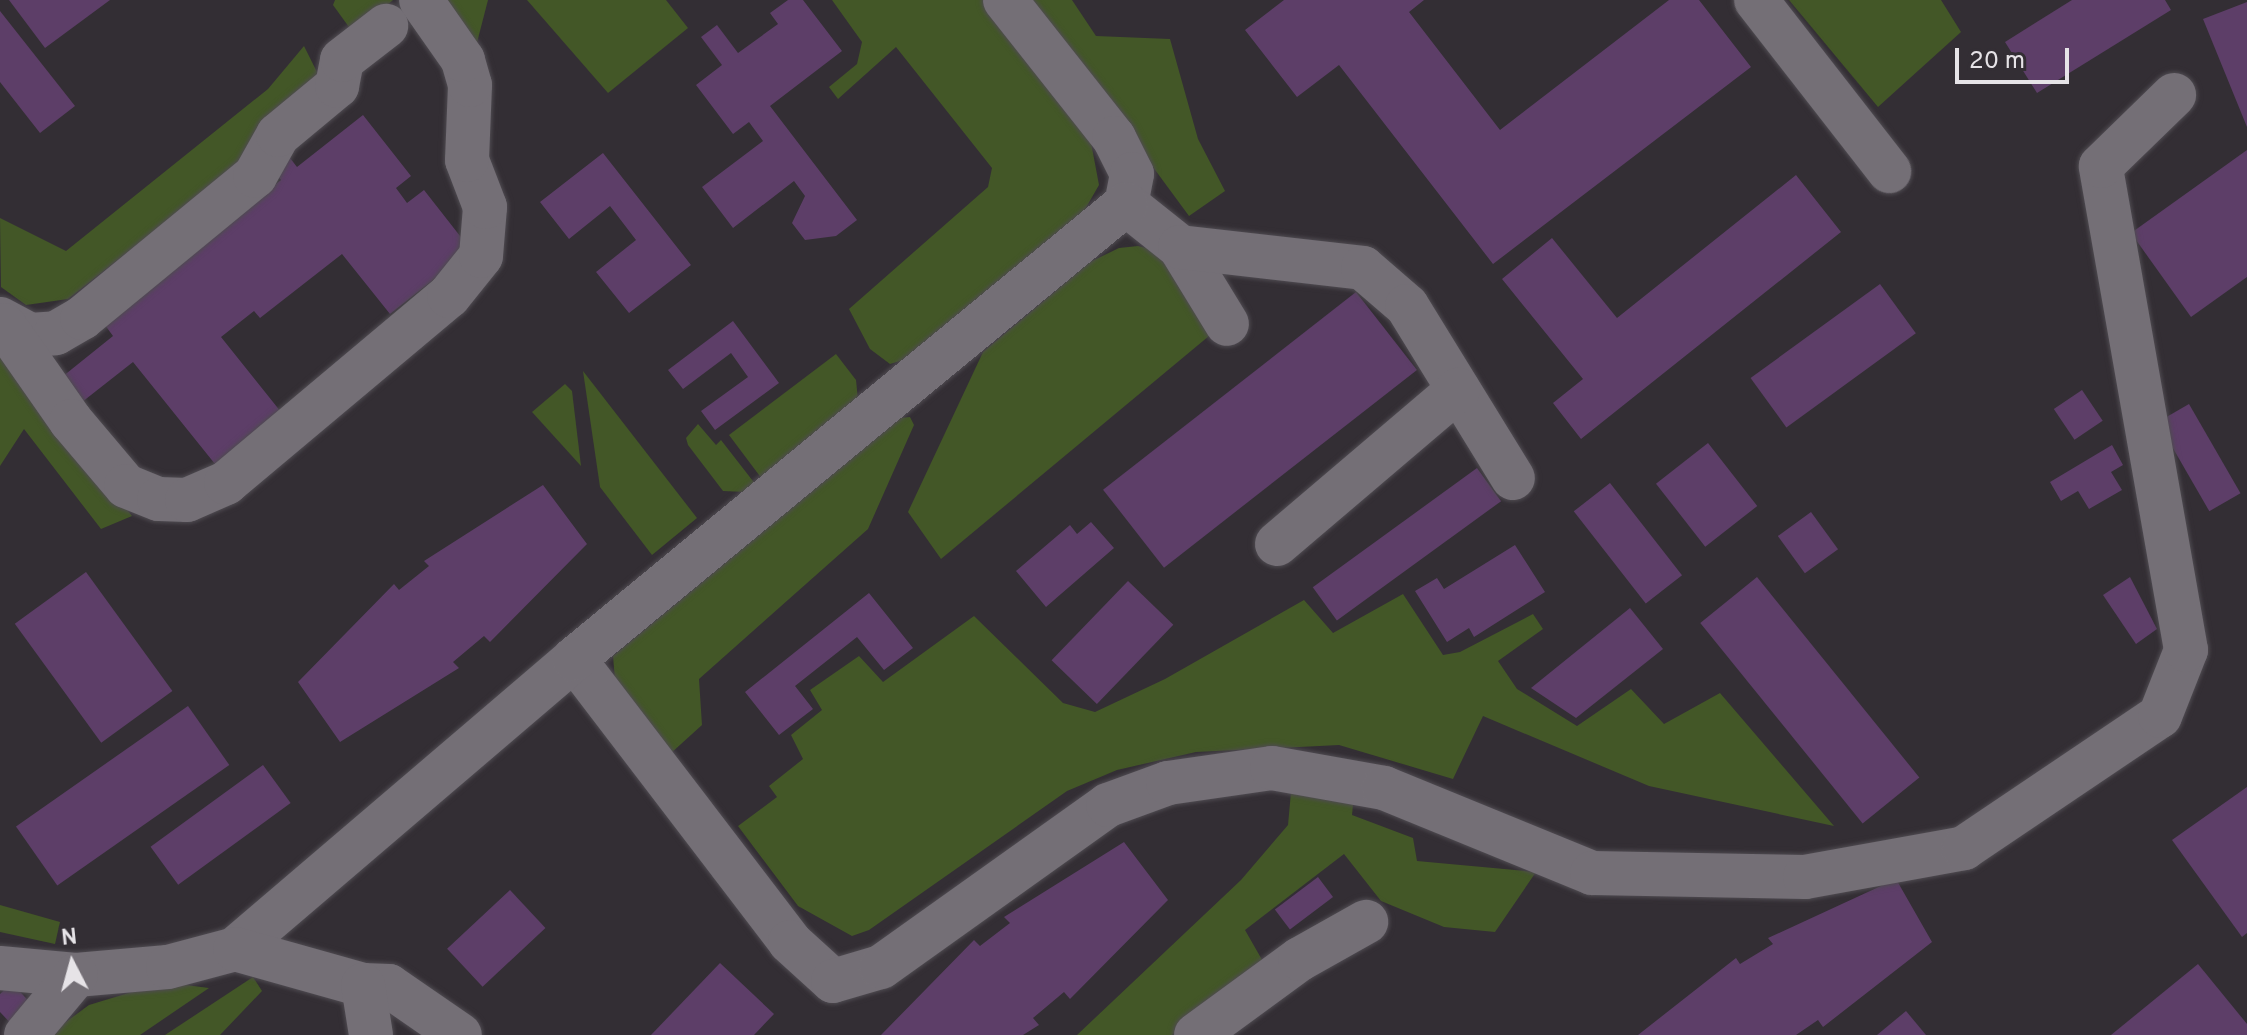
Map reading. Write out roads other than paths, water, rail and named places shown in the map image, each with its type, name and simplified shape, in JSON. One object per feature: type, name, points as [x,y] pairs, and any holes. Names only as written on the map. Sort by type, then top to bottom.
[{"type":"street","points":[[2,322],[71,421],[126,486],[159,499],[187,500],[226,483],[449,296],[481,256],[485,207],[467,160],[470,85],[463,60],[421,0]]},
{"type":"street","points":[[0,968],[76,975],[168,967],[235,949],[574,659],[1126,204],[1132,174],[1114,138],[1005,0]]},
{"type":"street","points":[[1756,0],[1889,171]]},
{"type":"street","points":[[2,322],[30,335],[56,333],[82,318],[255,176],[278,135],[337,86],[342,60],[386,26]]},
{"type":"street","points":[[574,659],[790,942],[833,981],[881,967],[1108,805],[1168,783],[1272,768],[1384,788],[1592,873],[1805,877],[1964,848],[2160,716],[2186,650],[2101,166],[2174,95]]},
{"type":"street","points":[[1126,204],[1180,247],[1227,324]]},
{"type":"street","points":[[1180,247],[1363,268],[1407,306],[1513,478]]},
{"type":"street","points":[[1277,544],[1458,390]]},
{"type":"street","points":[[1196,1035],[1300,959],[1366,922]]},
{"type":"street","points":[[235,949],[363,985],[389,986],[460,1035]]},
{"type":"street","points":[[26,1035],[76,975]]},
{"type":"street","points":[[363,985],[371,1035]]}]
